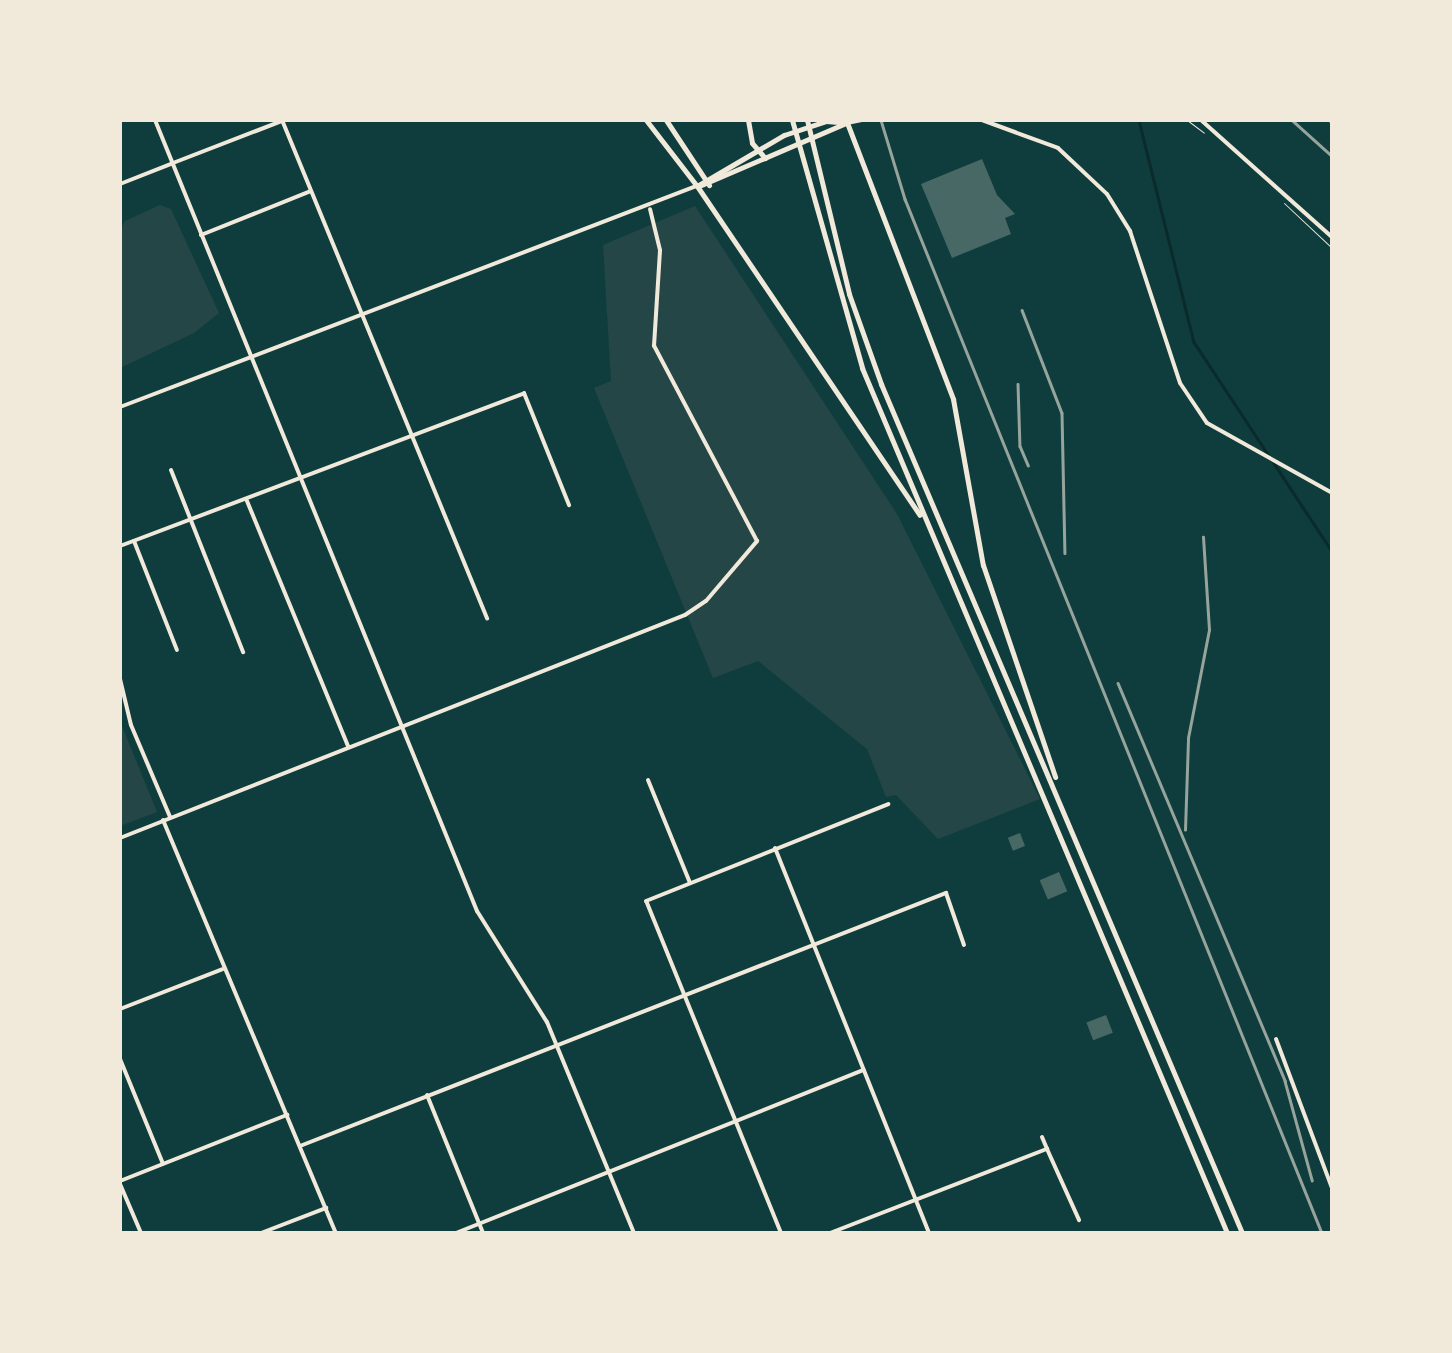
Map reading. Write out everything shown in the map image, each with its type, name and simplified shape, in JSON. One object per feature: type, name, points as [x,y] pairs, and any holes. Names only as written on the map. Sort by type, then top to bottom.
[{"type":"main road","points":[[646,120],[697,186],[874,439],[931,534]]},
{"type":"main road","points":[[666,120],[709,185]]},
{"type":"main road","points":[[748,120],[756,150],[765,158]]},
{"type":"main road","points":[[792,120],[844,318],[931,534],[1227,1233]]},
{"type":"main road","points":[[806,120],[866,345],[1064,803],[1242,1233]]},
{"type":"main road","points":[[697,186],[704,177],[756,150],[826,121],[847,121]]},
{"type":"main road","points":[[697,186],[709,185],[847,121]]},
{"type":"main road","points":[[847,121],[953,400],[983,565],[1064,803]]},
{"type":"street","points":[[155,120],[490,940],[538,1007],[634,1233]]},
{"type":"street","points":[[847,121],[862,120]]},
{"type":"street","points":[[982,120],[1058,148],[1107,194],[1139,255],[1180,383],[1195,409],[1224,438],[1332,493]]},
{"type":"street","points":[[1201,120],[1332,236]]},
{"type":"street","points":[[120,184],[282,121],[487,618]]},
{"type":"street","points":[[120,407],[650,209],[697,186]]},
{"type":"street","points":[[201,235],[311,191]]},
{"type":"street","points":[[120,838],[685,615],[706,601],[757,541],[654,346],[660,250],[650,209]]},
{"type":"street","points":[[120,546],[524,392],[570,505]]},
{"type":"street","points":[[171,470],[243,652]]},
{"type":"street","points":[[246,500],[348,746]]},
{"type":"street","points":[[134,541],[177,650]]},
{"type":"street","points":[[120,680],[131,725],[170,817]]},
{"type":"street","points":[[648,780],[690,882]]},
{"type":"street","points":[[781,1233],[646,900],[888,804]]},
{"type":"street","points":[[163,820],[336,1233]]},
{"type":"street","points":[[775,848],[929,1233]]},
{"type":"street","points":[[300,1146],[946,892],[964,945]]},
{"type":"street","points":[[120,1009],[223,969]]},
{"type":"street","points":[[1276,1039],[1332,1188]]},
{"type":"street","points":[[120,1059],[163,1164]]},
{"type":"street","points":[[456,1233],[864,1070]]},
{"type":"street","points":[[427,1094],[483,1233]]},
{"type":"street","points":[[141,1233],[120,1182],[287,1115]]},
{"type":"street","points":[[1042,1137],[1079,1220]]},
{"type":"street","points":[[830,1233],[1048,1150]]},
{"type":"street","points":[[261,1233],[326,1208]]},
{"type":"shaded area","points":[[160,205],[171,209],[219,313],[194,333],[120,368],[120,230],[125,221]]},
{"type":"shaded area","points":[[695,206],[897,514],[1040,799],[938,839],[896,795],[886,797],[867,749],[758,661],[713,678],[594,388],[611,381],[603,245]]},
{"type":"shaded area","points":[[120,721],[157,812],[120,826]]},
{"type":"building","points":[[982,159],[997,195],[1015,214],[1005,218],[1011,234],[952,258],[921,184]]},
{"type":"building","points":[[1020,833],[1025,846],[1013,851],[1008,838]]},
{"type":"building","points":[[1059,872],[1067,891],[1048,900],[1040,880]]},
{"type":"building","points":[[1106,1015],[1113,1033],[1093,1040],[1086,1023]]},
{"type":"waterway","points":[[1139,120],[1194,342],[1332,551]]},
{"type":"railway","points":[[881,120],[905,199],[1322,1233]]},
{"type":"railway","points":[[1292,120],[1332,156]]},
{"type":"railway","points":[[1022,310],[1062,413],[1065,553]]},
{"type":"railway","points":[[1018,384],[1020,446],[1028,465]]},
{"type":"railway","points":[[1185,830],[1188,738],[1209,630],[1203,537]]},
{"type":"railway","points":[[1118,683],[1285,1081],[1312,1180]]}]
